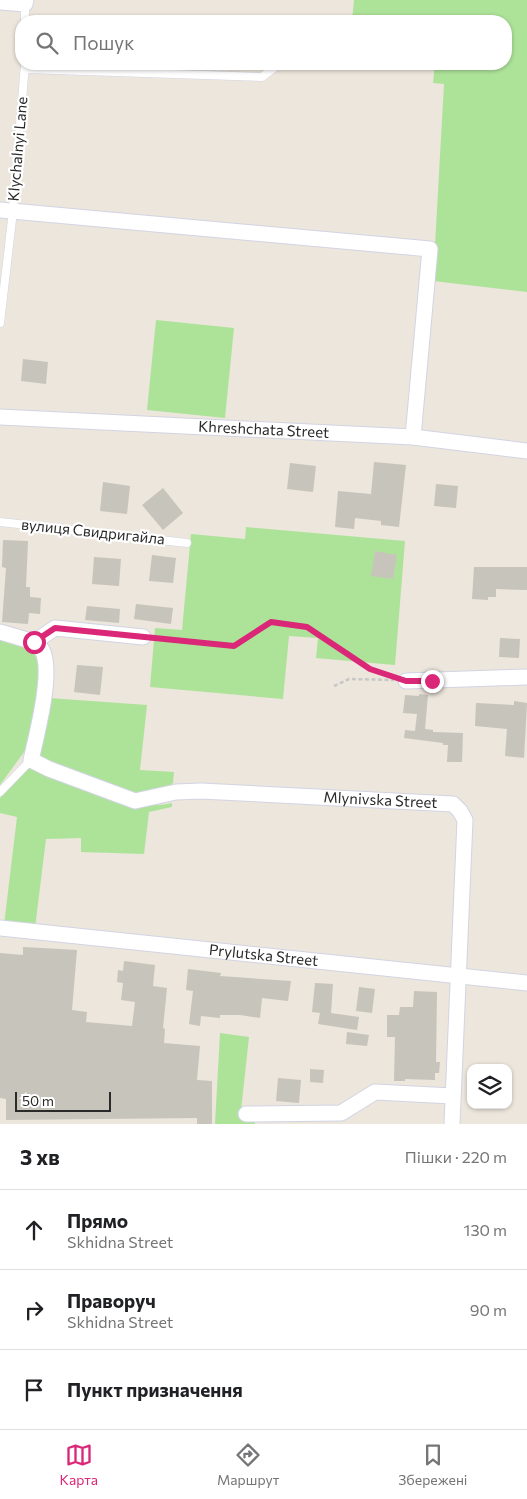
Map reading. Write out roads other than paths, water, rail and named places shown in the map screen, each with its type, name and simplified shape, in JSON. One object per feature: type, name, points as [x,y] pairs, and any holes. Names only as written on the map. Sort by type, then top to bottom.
[{"type":"street","points":[[0,2],[25,2]]},
{"type":"street","points":[[7,211],[430,249],[413,437]]},
{"type":"street","name":"Khreshchata Street","points":[[0,417],[413,437],[527,451]]},
{"type":"street","points":[[34,642],[55,628],[143,637]]},
{"type":"street","points":[[0,632],[34,642],[43,650],[46,672],[40,716],[30,760]]},
{"type":"street","points":[[406,681],[527,678]]},
{"type":"street","name":"Mlynivska Street","points":[[30,760],[135,802],[176,792],[201,791],[453,804],[460,810],[465,820],[452,1124]]},
{"type":"street","name":"Prylutska Street","points":[[0,928],[527,983]]},
{"type":"street","points":[[246,1114],[341,1113],[374,1092],[452,1096]]},
{"type":"lane","points":[[25,2],[25,15]]},
{"type":"lane","name":"Klychalnyi Lane","points":[[0,323],[7,211],[25,70]]},
{"type":"lane","points":[[111,70],[262,77],[271,70]]},
{"type":"lane","name":"вулиця Свидригайла","points":[[0,522],[186,543]]},
{"type":"lane","points":[[0,792],[30,760]]}]
